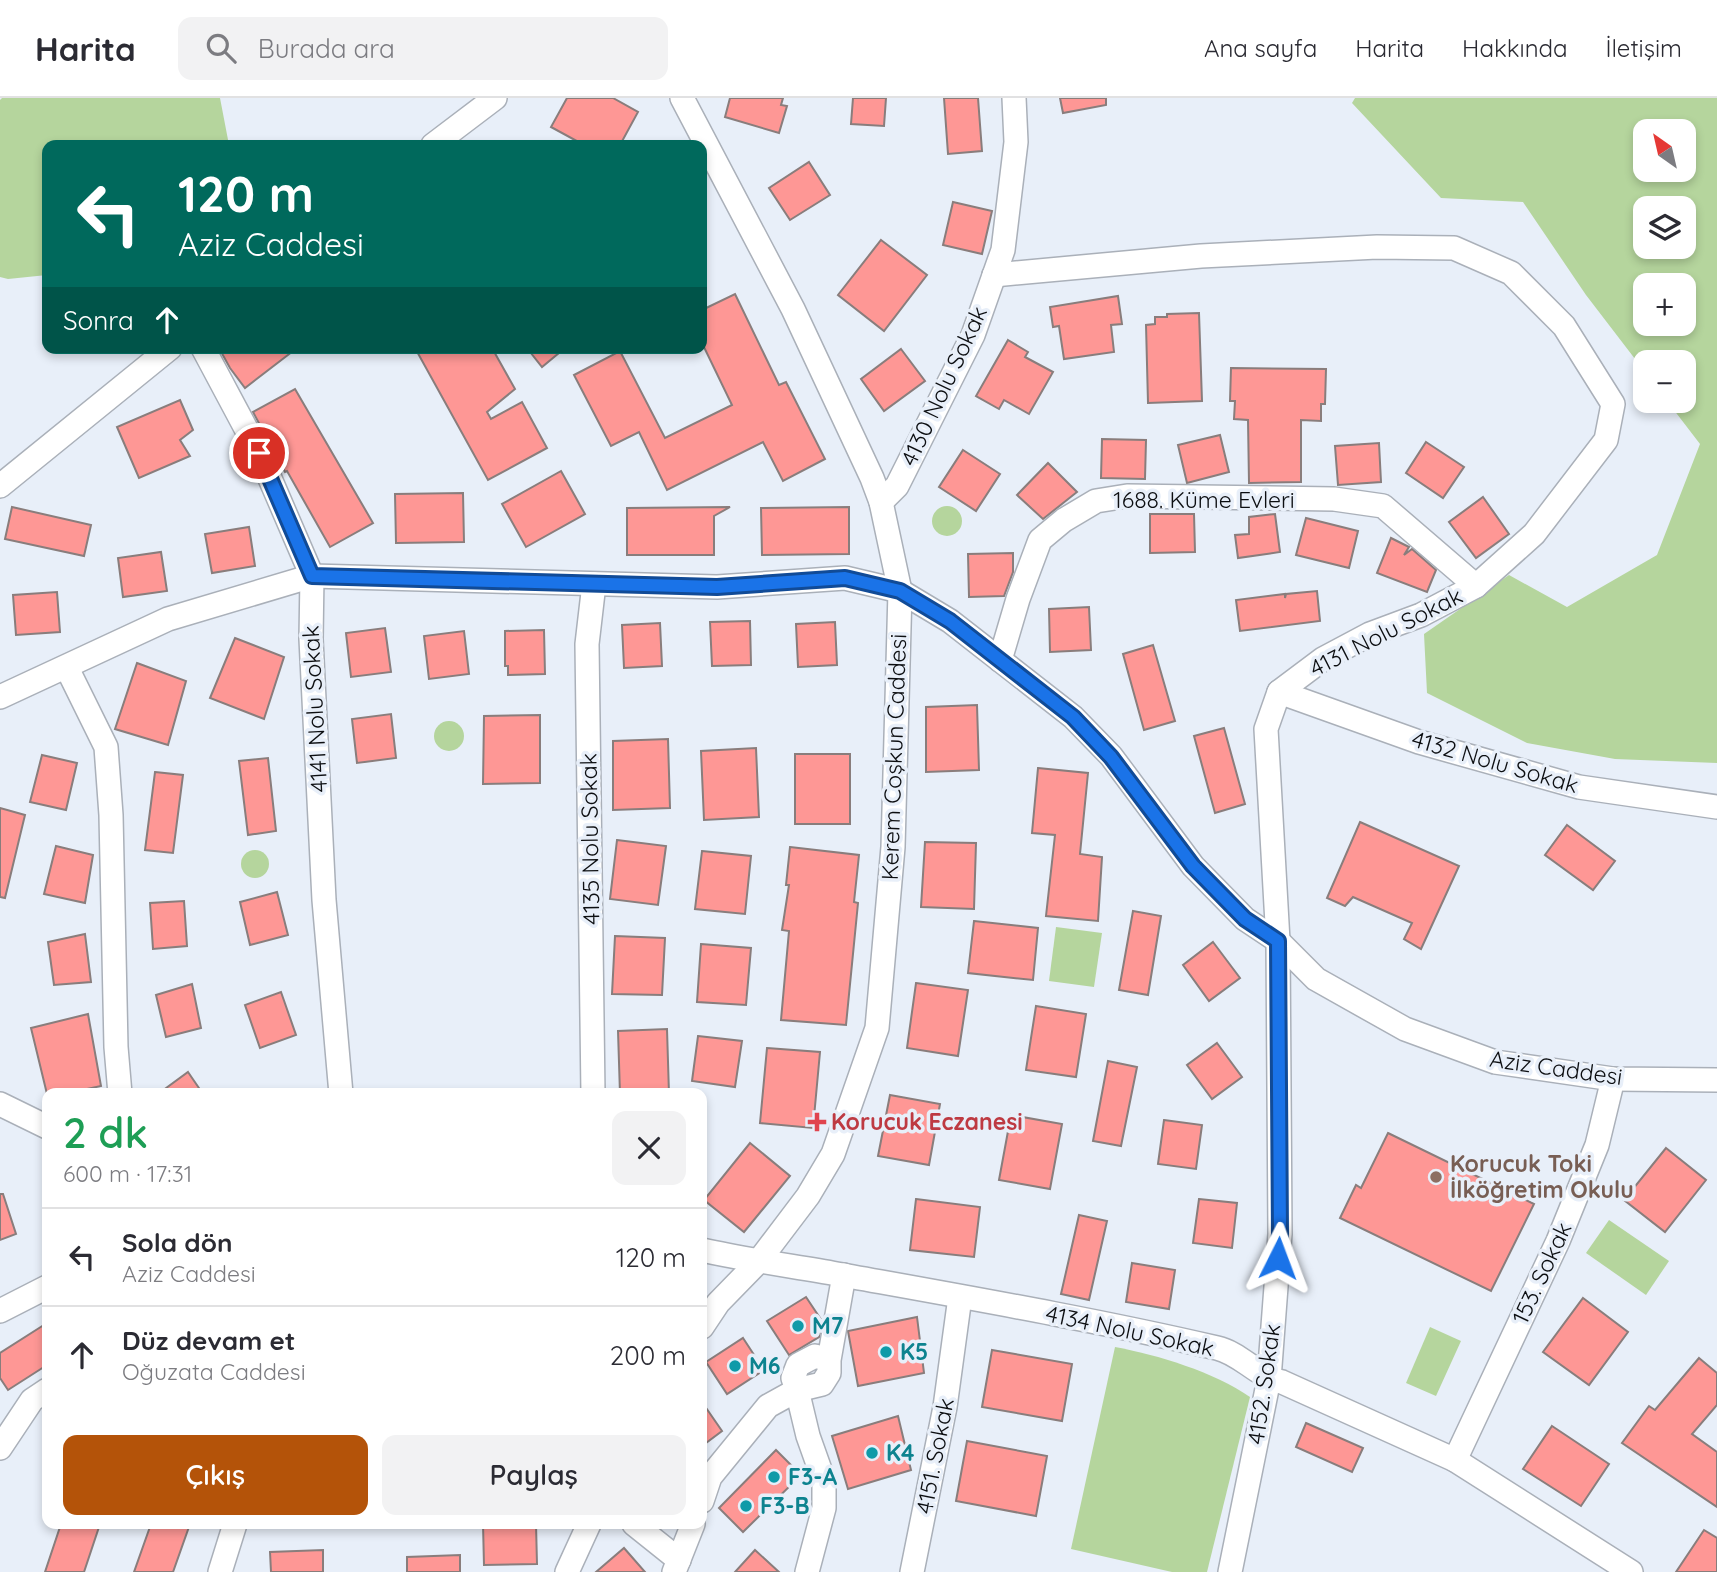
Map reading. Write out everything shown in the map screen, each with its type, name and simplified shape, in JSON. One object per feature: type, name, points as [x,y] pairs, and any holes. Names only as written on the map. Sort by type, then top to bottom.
[{"type":"street","points":[[440,140],[495,98]]},
{"type":"street","name":"Kerem Coşkun Caddesi","points":[[682,98],[704,140]]},
{"type":"street","name":"4130 Nolu Sokak","points":[[881,502],[897,486],[973,335],[1003,250],[1016,142],[1014,98]]},
{"type":"street","name":"Kerem Coşkun Caddesi","points":[[707,146],[793,309],[872,478],[881,502],[900,591],[893,847],[877,1028],[833,1154],[808,1196],[758,1262],[718,1303],[707,1320]]},
{"type":"street","name":"4131 Nolu Sokak","points":[[994,275],[1201,256],[1377,247],[1454,248],[1511,273],[1564,326],[1613,404],[1606,440],[1534,534],[1476,586],[1421,615],[1370,634],[1323,659],[1279,692]]},
{"type":"street","points":[[0,486],[163,354]]},
{"type":"street","name":"4141 Nolu Sokak","points":[[206,354],[259,453],[312,576],[311,639],[324,900],[340,1088]]},
{"type":"street","name":"1688. Küme Evleri","points":[[1000,660],[1018,599],[1040,540],[1064,520],[1096,501],[1116,498],[1210,497],[1334,499],[1383,506],[1476,586]]},
{"type":"street","name":"Aziz Caddesi","points":[[0,697],[168,619],[312,576],[717,587],[845,578],[900,591],[950,621],[1073,717],[1111,757],[1193,866],[1245,919],[1278,941],[1316,979],[1405,1029],[1495,1062],[1613,1079],[1717,1080]]},
{"type":"street","name":"4135 Nolu Sokak","points":[[593,1088],[587,644],[594,584]]},
{"type":"street","points":[[67,668],[106,747],[111,815],[116,1047],[119,1088]]},
{"type":"street","points":[[1278,941],[1266,729],[1279,692]]},
{"type":"street","name":"4132 Nolu Sokak","points":[[1279,692],[1419,741],[1579,788],[1717,807]]},
{"type":"street","name":"4152. Sokak","points":[[1230,1572],[1269,1379],[1280,1234],[1278,941]]},
{"type":"street","name":"153. Sokak","points":[[1455,1460],[1558,1241],[1597,1145],[1613,1079]]},
{"type":"street","points":[[0,1104],[42,1125]]},
{"type":"street","name":"4134 Nolu Sokak","points":[[707,1251],[960,1297],[1222,1349],[1269,1379],[1282,1382],[1455,1460],[1632,1572]]},
{"type":"street","points":[[807,1572],[824,1508],[824,1481],[808,1436],[793,1378],[798,1365],[815,1356],[829,1360],[844,1275]]},
{"type":"street","points":[[0,1311],[42,1290]]},
{"type":"street","name":"4151. Sokak","points":[[912,1572],[946,1407],[960,1297]]},
{"type":"street","points":[[707,1486],[710,1477],[768,1406],[797,1390]]},
{"type":"street","points":[[0,1448],[32,1400],[42,1393]]},
{"type":"street","points":[[220,1572],[233,1529]]},
{"type":"street","points":[[567,1572],[587,1529]]},
{"type":"street","points":[[639,1529],[677,1566],[691,1529]]},
{"type":"green space","points":[[220,98],[228,140],[42,140],[42,276],[8,279],[0,277],[0,100]]},
{"type":"green space","points":[[1355,98],[1717,98],[1717,763],[1615,759],[1527,743],[1427,693],[1424,634],[1509,575],[1567,607],[1657,555],[1700,444],[1676,413],[1696,413],[1696,350],[1633,350],[1633,356],[1586,295],[1523,202],[1441,198],[1352,103]]},
{"type":"green space","points":[[947,506],[953,507],[961,515],[961,527],[953,535],[947,536],[941,535],[933,527],[932,521],[933,515],[941,507]]},
{"type":"green space","points":[[449,721],[455,722],[463,730],[463,742],[455,750],[449,751],[443,750],[435,742],[434,736],[435,730],[443,722]]},
{"type":"green space","points":[[255,850],[265,854],[269,864],[265,874],[255,878],[245,874],[241,864],[245,854]]},
{"type":"green space","points":[[1056,927],[1102,933],[1094,987],[1049,981]]},
{"type":"green space","points":[[1609,1220],[1669,1261],[1646,1295],[1586,1253]]},
{"type":"green space","points":[[1430,1327],[1461,1341],[1436,1396],[1406,1383]]},
{"type":"green space","points":[[1115,1347],[1185,1366],[1220,1380],[1250,1397],[1207,1572],[1172,1572],[1071,1549]]},
{"type":"building","points":[[567,98],[613,98],[638,112],[623,140],[575,140],[551,127]]},
{"type":"building","points":[[730,98],[783,98],[781,105],[787,106],[779,133],[725,117]]},
{"type":"building","points":[[853,98],[886,98],[884,126],[851,124]]},
{"type":"building","points":[[944,98],[978,98],[982,151],[948,154]]},
{"type":"building","points":[[1060,98],[1106,98],[1106,105],[1063,113]]},
{"type":"building","points":[[809,162],[830,195],[790,220],[769,188]]},
{"type":"building","points":[[953,202],[992,211],[982,254],[943,245]]},
{"type":"building","points":[[881,240],[927,275],[884,331],[838,295]]},
{"type":"building","points":[[735,294],[779,385],[786,382],[825,459],[783,481],[763,442],[667,490],[639,432],[611,446],[574,375],[614,354],[622,354],[665,438],[732,405],[707,353],[707,308]]},
{"type":"building","points":[[1118,296],[1122,324],[1111,325],[1114,352],[1064,359],[1059,326],[1053,327],[1050,307]]},
{"type":"building","points":[[1199,313],[1202,401],[1148,403],[1146,325],[1155,324],[1155,317],[1167,317],[1167,314]]},
{"type":"building","points":[[1008,340],[1028,352],[1025,357],[1053,372],[1029,414],[1004,400],[999,409],[976,396]]},
{"type":"building","points":[[901,349],[925,381],[884,411],[861,379]]},
{"type":"building","points":[[222,354],[289,354],[245,388]]},
{"type":"building","points":[[418,354],[495,354],[515,389],[487,412],[491,419],[522,402],[547,448],[488,480]]},
{"type":"building","points":[[532,354],[558,354],[542,367]]},
{"type":"building","points":[[1231,368],[1326,369],[1325,404],[1321,404],[1321,421],[1301,420],[1301,482],[1249,483],[1248,420],[1234,419],[1235,401],[1230,401]]},
{"type":"building","points":[[295,389],[373,523],[330,547],[253,412]]},
{"type":"building","points":[[180,400],[193,430],[180,440],[190,456],[139,478],[117,427]]},
{"type":"building","points":[[1220,435],[1229,472],[1187,483],[1178,445]]},
{"type":"building","points":[[1102,439],[1146,440],[1145,479],[1101,478]]},
{"type":"building","points":[[1426,442],[1464,467],[1443,498],[1406,473]]},
{"type":"building","points":[[1379,443],[1381,482],[1338,485],[1335,446]]},
{"type":"building","points":[[963,450],[1000,474],[976,511],[939,487]]},
{"type":"building","points":[[1048,463],[1077,492],[1043,519],[1017,495]]},
{"type":"building","points":[[561,471],[585,514],[526,547],[502,504]]},
{"type":"building","points":[[463,493],[464,542],[396,543],[395,494]]},
{"type":"building","points":[[1483,497],[1509,534],[1476,558],[1449,522]]},
{"type":"building","points":[[12,507],[91,525],[84,556],[5,539]]},
{"type":"building","points":[[730,507],[714,516],[714,555],[627,555],[627,508]]},
{"type":"building","points":[[849,507],[849,554],[762,555],[761,508]]},
{"type":"building","points":[[1150,514],[1194,514],[1195,552],[1150,553]]},
{"type":"building","points":[[1275,514],[1280,552],[1238,558],[1235,535],[1249,534],[1249,517]]},
{"type":"building","points":[[1306,518],[1358,531],[1349,568],[1296,555]]},
{"type":"building","points":[[249,527],[255,566],[212,573],[205,534]]},
{"type":"building","points":[[1391,538],[1409,547],[1404,555],[1412,549],[1436,570],[1427,592],[1377,573]]},
{"type":"building","points":[[161,552],[167,591],[123,597],[118,558]]},
{"type":"building","points":[[1013,553],[1013,572],[1004,596],[969,597],[968,554]]},
{"type":"building","points":[[1317,591],[1320,621],[1240,631],[1236,600],[1285,594],[1285,598],[1286,594]]},
{"type":"building","points":[[57,592],[60,632],[16,635],[13,595]]},
{"type":"building","points":[[1089,607],[1091,650],[1050,652],[1049,609]]},
{"type":"building","points":[[750,621],[751,665],[712,666],[710,622]]},
{"type":"building","points":[[835,622],[837,665],[798,667],[796,624]]},
{"type":"building","points":[[660,623],[662,666],[624,668],[622,625]]},
{"type":"building","points":[[385,628],[391,672],[351,677],[346,633]]},
{"type":"building","points":[[544,630],[545,674],[508,675],[508,666],[505,666],[505,631]]},
{"type":"building","points":[[464,631],[469,674],[429,679],[424,636]]},
{"type":"building","points":[[235,638],[284,657],[264,719],[210,698]]},
{"type":"building","points":[[1153,645],[1175,721],[1144,730],[1123,654]]},
{"type":"building","points":[[137,663],[186,681],[168,745],[115,729]]},
{"type":"building","points":[[977,705],[979,770],[926,772],[926,707]]},
{"type":"building","points":[[391,714],[396,758],[357,763],[352,719]]},
{"type":"building","points":[[540,715],[540,783],[483,784],[484,716]]},
{"type":"building","points":[[1224,728],[1245,804],[1215,813],[1194,736]]},
{"type":"building","points":[[668,739],[670,808],[613,810],[613,741]]},
{"type":"building","points":[[756,748],[759,817],[704,820],[701,751]]},
{"type":"building","points":[[795,754],[850,754],[850,824],[795,824]]},
{"type":"building","points":[[42,755],[77,763],[66,810],[30,802]]},
{"type":"building","points":[[268,758],[276,831],[248,835],[239,761]]},
{"type":"building","points":[[1038,768],[1088,773],[1080,854],[1102,857],[1098,921],[1046,916],[1055,835],[1032,833]]},
{"type":"building","points":[[155,772],[183,775],[173,853],[145,850]]},
{"type":"building","points":[[0,808],[25,815],[5,898],[0,897]]},
{"type":"building","points":[[1360,822],[1459,866],[1421,949],[1404,939],[1412,923],[1353,897],[1345,906],[1327,898]]},
{"type":"building","points":[[1567,825],[1615,861],[1593,890],[1545,855]]},
{"type":"building","points":[[617,840],[666,846],[658,905],[610,899]]},
{"type":"building","points":[[925,842],[976,843],[974,909],[921,907]]},
{"type":"building","points":[[56,846],[93,855],[85,903],[44,894]]},
{"type":"building","points":[[790,847],[859,855],[854,902],[858,903],[846,1025],[781,1020],[789,931],[782,930],[789,885],[786,885]]},
{"type":"building","points":[[702,851],[751,856],[745,914],[695,909]]},
{"type":"building","points":[[277,892],[288,935],[250,945],[240,902]]},
{"type":"building","points":[[184,901],[187,946],[153,949],[150,903]]},
{"type":"building","points":[[1133,911],[1161,916],[1148,995],[1119,990]]},
{"type":"building","points":[[974,921],[1038,928],[1033,980],[968,973]]},
{"type":"building","points":[[85,934],[91,982],[54,985],[48,942]]},
{"type":"building","points":[[615,936],[665,938],[662,995],[612,994]]},
{"type":"building","points":[[1213,942],[1240,978],[1209,1001],[1183,965]]},
{"type":"building","points":[[701,944],[751,948],[746,1005],[697,1002]]},
{"type":"building","points":[[916,983],[968,990],[958,1056],[907,1048]]},
{"type":"building","points":[[192,984],[201,1028],[166,1037],[156,995]]},
{"type":"building","points":[[281,992],[296,1035],[260,1048],[245,1005]]},
{"type":"building","points":[[1036,1006],[1086,1014],[1076,1077],[1026,1070]]},
{"type":"building","points":[[88,1014],[101,1086],[46,1088],[31,1028]]},
{"type":"building","points":[[667,1029],[669,1088],[620,1088],[618,1031]]},
{"type":"building","points":[[698,1036],[742,1041],[735,1087],[692,1081]]},
{"type":"building","points":[[1217,1043],[1242,1077],[1212,1099],[1187,1065]]},
{"type":"building","points":[[767,1048],[820,1052],[813,1128],[760,1123]]},
{"type":"building","points":[[1108,1061],[1137,1067],[1121,1146],[1093,1141]]},
{"type":"building","points":[[188,1072],[199,1088],[166,1088]]},
{"type":"building","points":[[890,1095],[940,1104],[929,1165],[878,1156]]},
{"type":"building","points":[[1011,1115],[1062,1124],[1050,1189],[999,1180]]},
{"type":"building","points":[[1164,1120],[1202,1125],[1196,1169],[1158,1164]]},
{"type":"building","points":[[1388,1133],[1534,1204],[1491,1291],[1340,1218],[1356,1185],[1361,1188]]},
{"type":"building","points":[[750,1143],[790,1176],[744,1232],[707,1202],[707,1196]]},
{"type":"building","points":[[1666,1148],[1706,1180],[1665,1232],[1624,1200]]},
{"type":"building","points":[[0,1194],[3,1194],[16,1234],[0,1240]]},
{"type":"building","points":[[916,1199],[980,1207],[974,1257],[910,1250]]},
{"type":"building","points":[[1199,1199],[1237,1203],[1232,1248],[1193,1243]]},
{"type":"building","points":[[1079,1215],[1107,1221],[1089,1300],[1061,1294]]},
{"type":"building","points":[[1132,1263],[1175,1270],[1169,1309],[1126,1302]]},
{"type":"building","name":"M7","points":[[806,1297],[822,1321],[819,1337],[789,1355],[767,1321]]},
{"type":"building","points":[[1583,1298],[1628,1332],[1589,1385],[1543,1352]]},
{"type":"building","name":"K5","points":[[917,1317],[924,1373],[858,1386],[848,1331]]},
{"type":"building","points":[[42,1326],[42,1368],[8,1390],[0,1378],[0,1353]]},
{"type":"building","name":"M6","points":[[743,1338],[764,1370],[727,1394],[707,1361]]},
{"type":"building","points":[[992,1350],[1072,1364],[1062,1421],[982,1407]]},
{"type":"building","points":[[1699,1358],[1717,1373],[1717,1405],[1692,1434],[1717,1452],[1717,1507],[1622,1443],[1649,1406],[1655,1410]]},
{"type":"building","points":[[707,1409],[722,1431],[707,1442]]},
{"type":"building","name":"K4","points":[[898,1416],[911,1470],[848,1489],[832,1436]]},
{"type":"building","points":[[1306,1423],[1363,1448],[1352,1472],[1296,1447]]},
{"type":"building","points":[[1552,1426],[1609,1464],[1581,1506],[1523,1469]]},
{"type":"building","points":[[967,1441],[1047,1456],[1036,1516],[956,1501]]},
{"type":"building","points":[[776,1450],[801,1475],[743,1532],[719,1508]]},
{"type":"building","points":[[59,1529],[98,1529],[84,1572],[45,1572]]},
{"type":"building","points":[[149,1529],[188,1529],[173,1572],[134,1572]]},
{"type":"building","points":[[483,1529],[536,1529],[537,1564],[484,1565]]},
{"type":"building","points":[[1704,1530],[1717,1538],[1717,1572],[1676,1572]]},
{"type":"building","points":[[624,1548],[645,1572],[596,1572]]},
{"type":"building","points":[[323,1550],[323,1572],[271,1572],[270,1552]]},
{"type":"building","points":[[755,1550],[779,1572],[735,1572]]},
{"type":"building","points":[[460,1555],[460,1572],[407,1572],[407,1557]]},
{"type":"place","name":"Korucuk Eczanesi","points":[[817,1122]]},
{"type":"place","name":"Korucuk Toki İlköğretim Okulu","points":[[1436,1177]]},
{"type":"place","name":"M7","points":[[798,1326]]},
{"type":"place","name":"K5","points":[[886,1352]]},
{"type":"place","name":"M6","points":[[735,1366]]},
{"type":"place","name":"K4","points":[[872,1453]]},
{"type":"place","name":"F3-A","points":[[774,1477]]},
{"type":"place","name":"F3-B","points":[[746,1506]]},
{"type":"route","points":[[259,453],[312,576],[717,587],[845,578],[900,591],[950,621],[1020,674],[1073,717],[1111,757],[1193,866],[1245,919],[1278,941],[1278,1258]]}]
